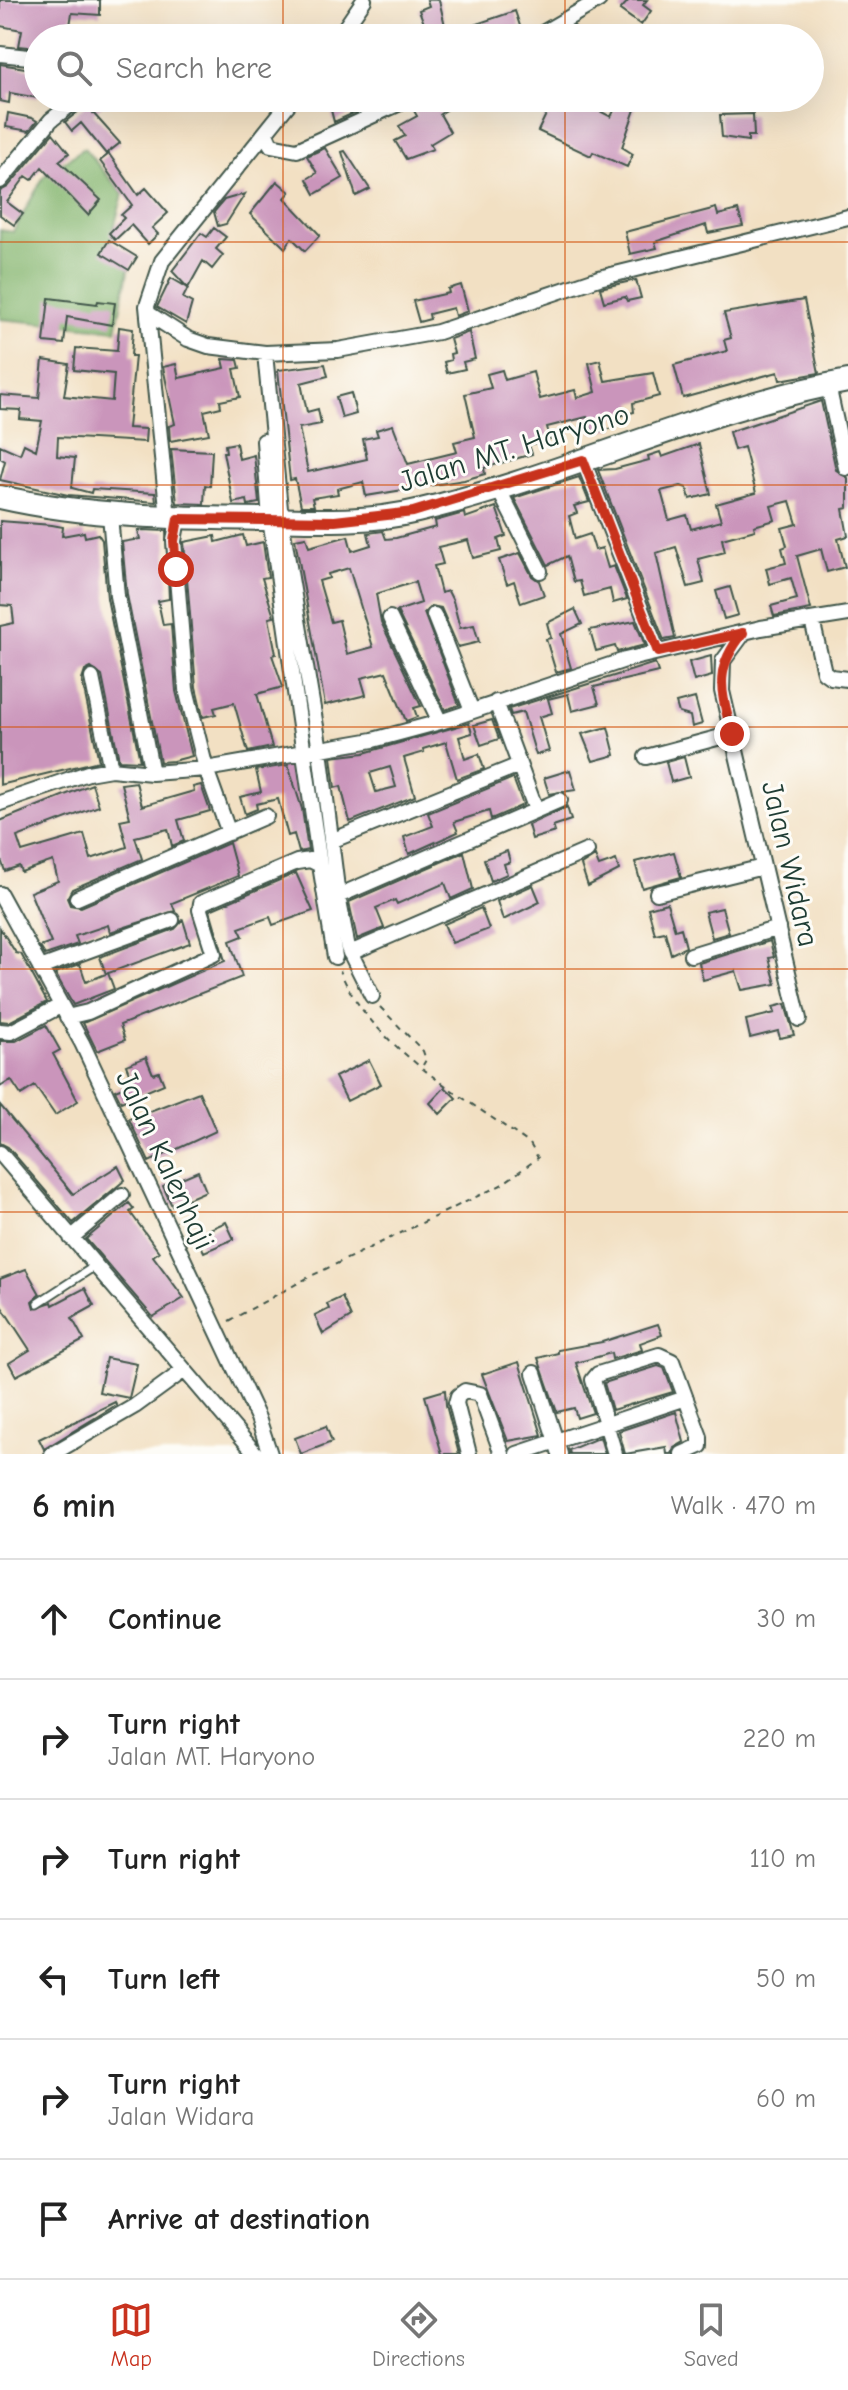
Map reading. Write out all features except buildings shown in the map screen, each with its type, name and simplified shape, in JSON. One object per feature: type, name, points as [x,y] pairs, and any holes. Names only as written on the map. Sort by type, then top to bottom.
[{"type":"main road","name":"Jalan MT. Haryono","points":[[0,497],[110,515],[173,518],[335,521],[413,512],[838,383]]},
{"type":"street","points":[[348,24],[364,0]]},
{"type":"street","points":[[562,23],[599,0]]},
{"type":"street","points":[[0,54],[24,57]]},
{"type":"street","points":[[0,181],[61,112]]},
{"type":"street","points":[[229,833],[206,769],[186,689],[173,518],[148,297],[162,261],[282,112]]},
{"type":"street","points":[[266,134],[271,145],[297,150],[380,112]]},
{"type":"street","points":[[149,314],[188,339],[208,346],[261,352],[338,350],[438,332],[599,278],[848,217]]},
{"type":"street","points":[[261,352],[276,519],[313,751],[331,841],[343,955]]},
{"type":"street","points":[[838,383],[846,468]]},
{"type":"street","points":[[583,460],[658,652]]},
{"type":"street","points":[[498,488],[540,571]]},
{"type":"street","points":[[110,515],[117,596],[152,773]]},
{"type":"street","points":[[0,803],[60,780],[111,769],[152,773],[206,769],[313,751],[440,722],[585,672],[658,652],[848,614]]},
{"type":"street","points":[[434,615],[472,711]]},
{"type":"street","points":[[390,618],[440,722]]},
{"type":"street","points":[[812,620],[824,672],[831,677],[847,679]]},
{"type":"street","name":"Jalan Widara","points":[[743,633],[728,652],[722,674],[732,734],[799,1019]]},
{"type":"street","points":[[92,678],[111,769]]},
{"type":"street","points":[[496,702],[536,810]]},
{"type":"street","points":[[646,757],[732,734]]},
{"type":"street","points":[[313,751],[320,865],[343,955],[372,996]]},
{"type":"street","points":[[331,841],[519,765]]},
{"type":"street","points":[[338,896],[560,800]]},
{"type":"street","points":[[77,898],[266,816]]},
{"type":"street","points":[[343,955],[587,851]]},
{"type":"street","points":[[0,1031],[11,1032],[64,1011],[88,1012],[214,954],[216,948],[200,907],[204,901],[297,862],[310,860],[320,865]]},
{"type":"street","points":[[657,893],[763,867]]},
{"type":"street","name":"Jalan Kalenhaji","points":[[0,894],[64,1011],[258,1418],[270,1454]]},
{"type":"street","points":[[40,968],[172,920]]},
{"type":"street","points":[[691,955],[778,928]]},
{"type":"street","points":[[0,1153],[256,1454]]},
{"type":"street","points":[[71,1238],[122,1195]]},
{"type":"street","points":[[615,1454],[594,1383],[598,1374],[659,1355],[667,1356],[672,1361],[700,1446],[682,1454]]},
{"type":"street","points":[[52,1454],[135,1406],[183,1371]]},
{"type":"street","points":[[534,1373],[558,1448]]},
{"type":"street","points":[[469,1454],[456,1403],[458,1396],[474,1391],[480,1394],[502,1454]]},
{"type":"street","points":[[517,1454],[558,1448],[606,1425],[686,1398]]},
{"type":"lane","points":[[38,1303],[95,1266]]},
{"type":"path","points":[[216,1329],[309,1277],[501,1185],[538,1158],[530,1144],[387,1038],[366,1014],[344,980],[343,955]]},
{"type":"path","points":[[372,996],[393,1023],[423,1051],[424,1064]]},
{"type":"green space","points":[[84,148],[123,194],[109,247],[129,267],[116,330],[0,319],[0,230],[13,232],[44,176]]},
{"type":"route","points":[[176,569],[174,541],[178,519],[335,521],[413,512],[454,502],[583,460],[658,652],[743,633],[723,661],[722,691],[732,734]]}]
